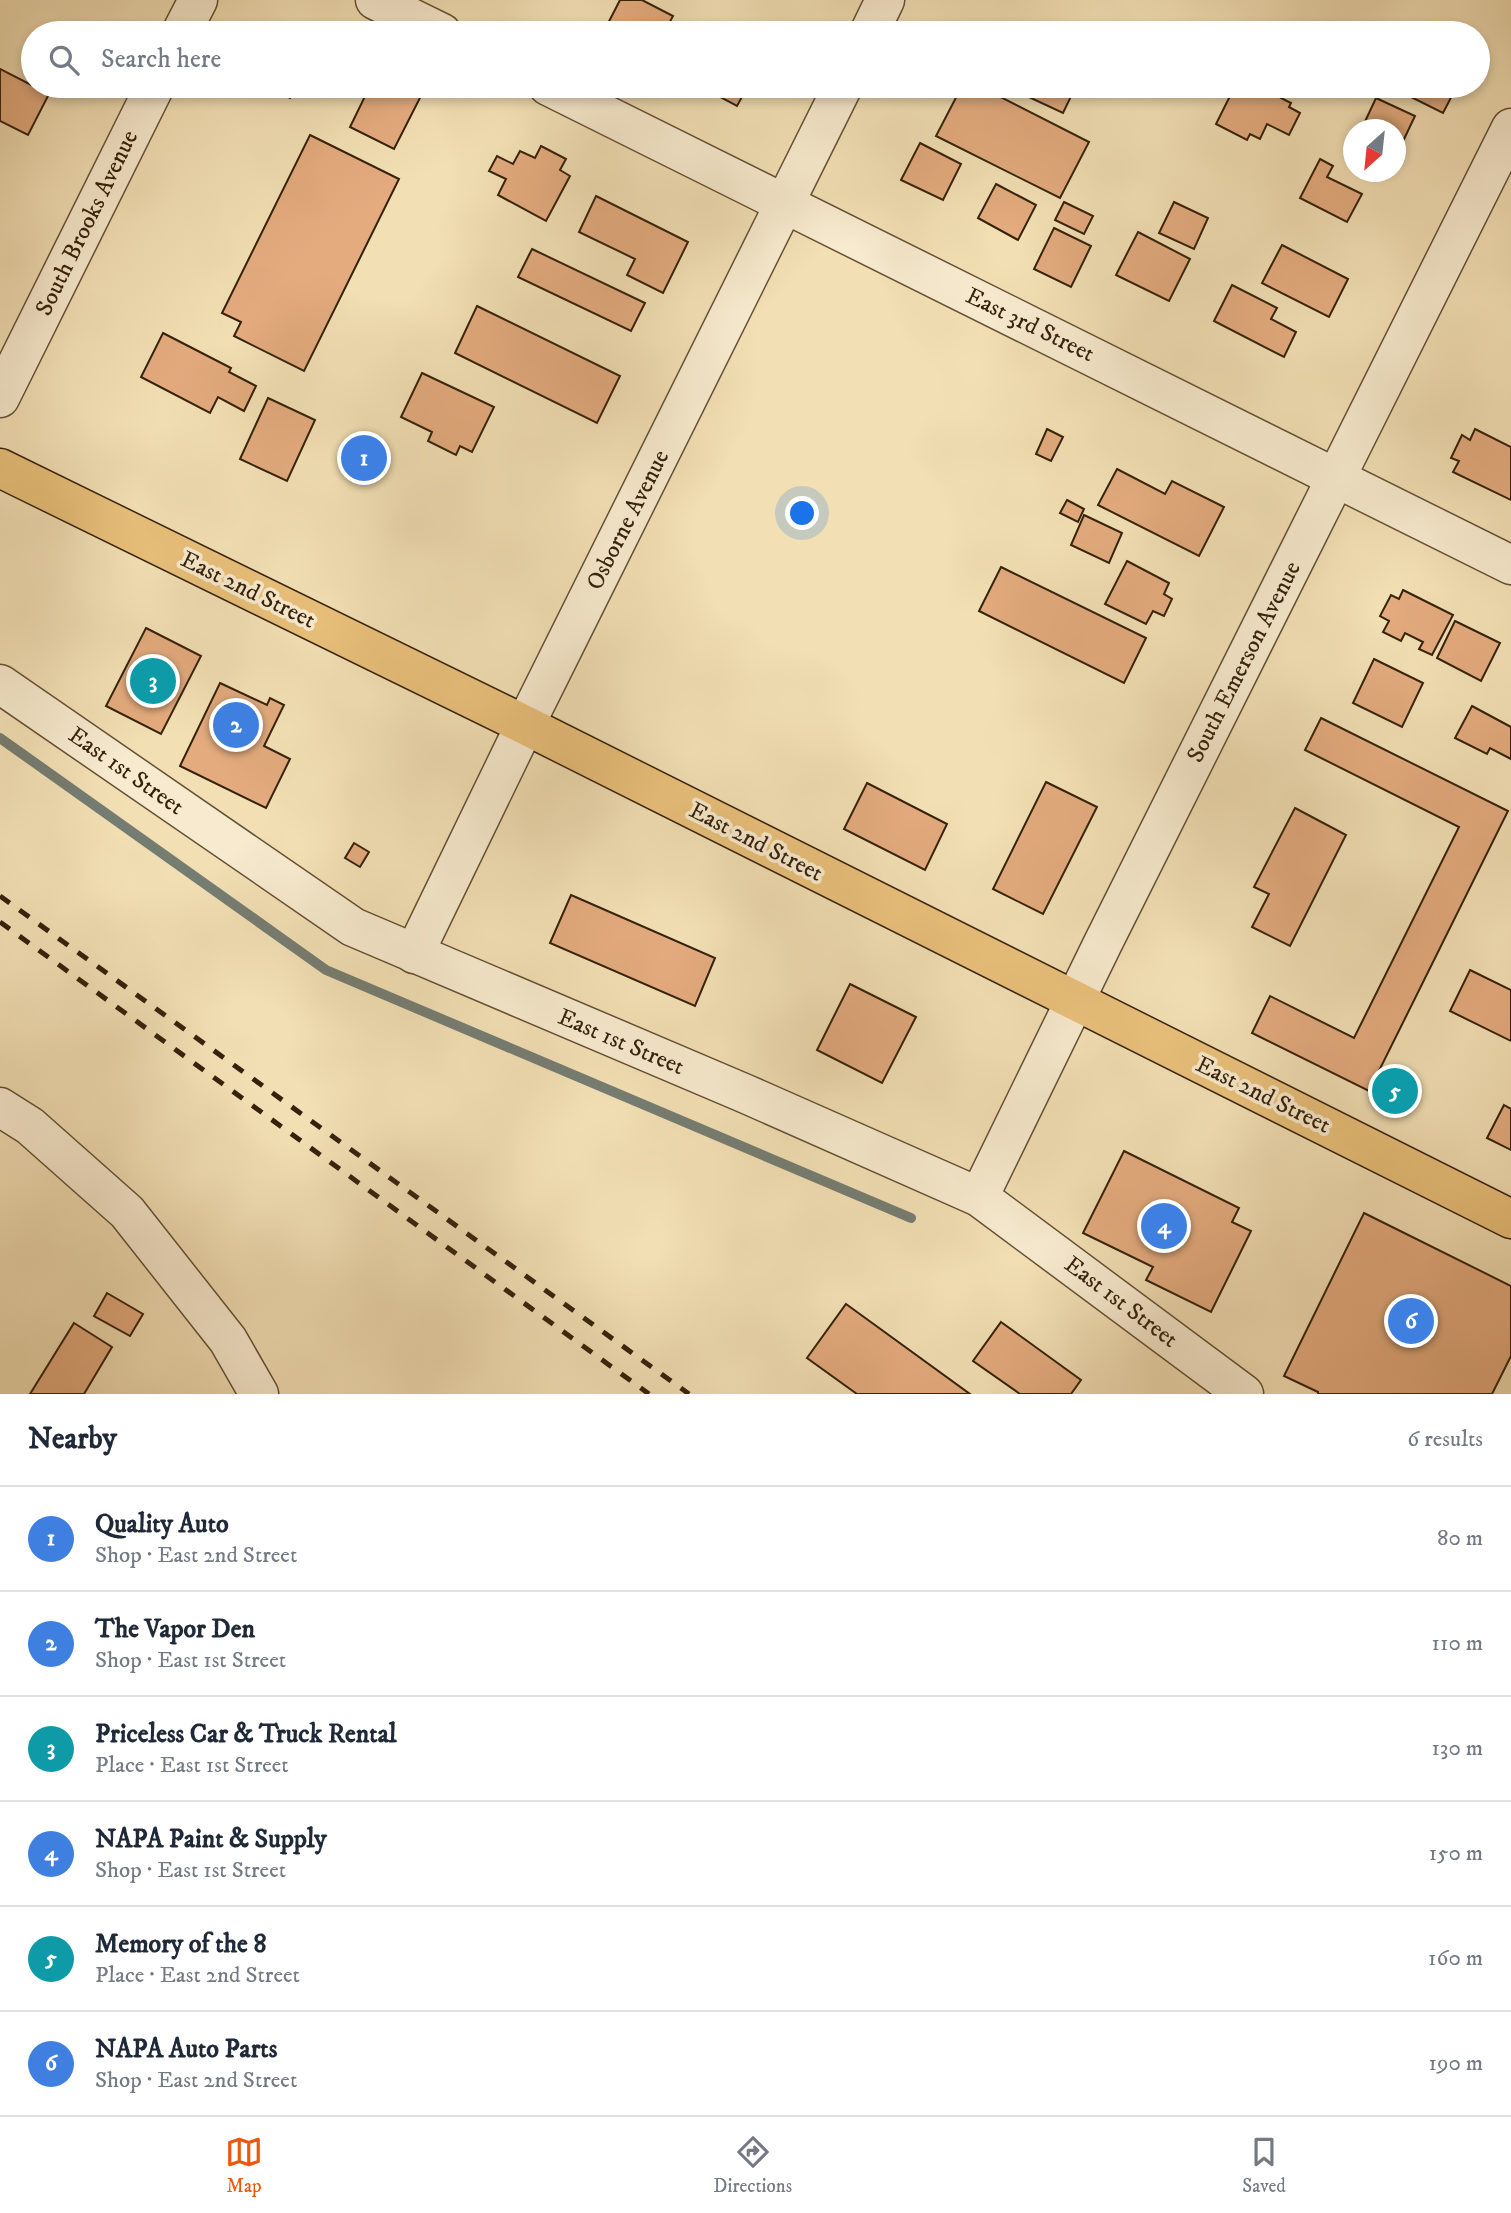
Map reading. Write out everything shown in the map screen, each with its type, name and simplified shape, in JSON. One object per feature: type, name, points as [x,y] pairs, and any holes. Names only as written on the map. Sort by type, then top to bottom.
[{"type":"main road","name":"East 2nd Street","points":[[0,468],[525,725],[1511,1219]]},
{"type":"street","points":[[187,21],[198,0]]},
{"type":"street","points":[[375,0],[418,21]]},
{"type":"street","points":[[875,21],[886,0]]},
{"type":"street","name":"South Brooks Avenue","points":[[0,398],[149,98]]},
{"type":"street","name":"East 3rd Street","points":[[572,98],[1511,565]]},
{"type":"street","name":"Osborne Avenue","points":[[414,954],[837,98]]},
{"type":"street","name":"South Emerson Avenue","points":[[979,1196],[1511,128]]},
{"type":"street","name":"East 1st Street","points":[[0,684],[353,927],[979,1196],[1244,1394]]},
{"type":"street","points":[[0,1107],[30,1126],[127,1212],[228,1340],[260,1394]]},
{"type":"building","points":[[620,0],[642,0],[673,16],[670,21],[609,21]]},
{"type":"building","points":[[0,69],[21,80],[21,98],[47,98],[28,135],[0,121]]},
{"type":"building","points":[[364,98],[420,98],[394,149],[350,127]]},
{"type":"building","points":[[722,98],[741,98],[737,106]]},
{"type":"building","points":[[956,98],[1003,98],[1089,142],[1060,198],[936,136]]},
{"type":"building","points":[[1031,98],[1070,98],[1063,113]]},
{"type":"building","points":[[1229,98],[1281,98],[1291,103],[1289,107],[1300,113],[1289,135],[1267,124],[1260,139],[1250,134],[1247,140],[1216,124]]},
{"type":"building","points":[[1376,98],[1415,116],[1406,135],[1406,119],[1366,119]]},
{"type":"building","points":[[1413,98],[1451,98],[1443,113]]},
{"type":"building","points":[[310,135],[399,179],[304,371],[234,336],[241,322],[222,313]]},
{"type":"building","points":[[920,143],[961,164],[943,200],[901,180]]},
{"type":"building","points":[[541,146],[566,159],[560,170],[570,176],[546,221],[498,195],[506,179],[489,171],[497,156],[513,164],[520,151],[535,158]]},
{"type":"building","points":[[1320,159],[1333,166],[1327,177],[1362,194],[1347,222],[1300,198]]},
{"type":"building","points":[[996,184],[1036,205],[1018,240],[978,218]]},
{"type":"building","points":[[596,196],[688,242],[663,293],[627,275],[635,259],[579,232]]},
{"type":"building","points":[[1064,202],[1093,216],[1084,234],[1055,220]]},
{"type":"building","points":[[1174,202],[1208,218],[1194,249],[1159,233]]},
{"type":"building","points":[[1054,228],[1091,246],[1071,287],[1034,269]]},
{"type":"building","points":[[1138,232],[1190,259],[1169,301],[1116,275]]},
{"type":"building","points":[[1282,245],[1348,279],[1329,317],[1262,283]]},
{"type":"building","points":[[532,249],[645,303],[631,331],[518,277]]},
{"type":"building","points":[[1232,285],[1277,308],[1271,319],[1296,332],[1284,357],[1214,321]]},
{"type":"building","points":[[477,306],[620,376],[597,423],[455,353]]},
{"type":"building","points":[[163,333],[231,368],[229,372],[256,386],[244,411],[218,397],[210,413],[141,377]]},
{"type":"building","points":[[422,373],[494,407],[472,452],[460,446],[456,455],[428,441],[432,432],[401,417]]},
{"type":"building","points":[[268,398],[315,420],[287,481],[240,459]]},
{"type":"building","points":[[1047,429],[1063,437],[1051,461],[1036,454]]},
{"type":"building","points":[[1475,429],[1511,447],[1511,500],[1453,472],[1459,461],[1451,458],[1462,435],[1470,440]]},
{"type":"building","points":[[1117,469],[1165,494],[1172,481],[1224,507],[1199,556],[1098,505]]},
{"type":"building","points":[[1067,500],[1084,509],[1078,522],[1060,513]]},
{"type":"building","points":[[1084,515],[1122,533],[1109,563],[1071,545]]},
{"type":"building","points":[[1127,561],[1169,583],[1164,594],[1172,599],[1164,616],[1153,611],[1146,624],[1105,604]]},
{"type":"building","points":[[1001,567],[1146,638],[1124,683],[979,611]]},
{"type":"building","points":[[1403,590],[1453,615],[1432,655],[1419,649],[1423,642],[1405,633],[1401,641],[1383,632],[1389,621],[1380,616],[1391,595],[1399,599]]},
{"type":"building","points":[[1455,621],[1500,643],[1481,681],[1437,658]]},
{"type":"building","points":[[146,628],[201,656],[161,734],[106,706]]},
{"type":"building","points":[[1374,659],[1423,683],[1402,727],[1353,703]]},
{"type":"building","points":[[220,683],[267,705],[270,698],[284,705],[264,746],[290,759],[266,808],[180,766]]},
{"type":"building","points":[[1472,706],[1511,727],[1511,759],[1490,748],[1487,754],[1455,738]]},
{"type":"building","points":[[1321,718],[1508,811],[1369,1091],[1252,1033],[1270,996],[1354,1038],[1459,827],[1305,750]]},
{"type":"building","points":[[1046,782],[1097,807],[1043,914],[993,889]]},
{"type":"building","points":[[867,783],[947,824],[925,870],[844,829]]},
{"type":"building","points":[[1295,808],[1346,835],[1290,946],[1252,927],[1269,894],[1254,887]]},
{"type":"building","points":[[354,843],[369,852],[360,867],[345,858]]},
{"type":"building","points":[[571,895],[715,958],[695,1006],[550,943]]},
{"type":"building","points":[[1470,970],[1511,990],[1511,1041],[1450,1011]]},
{"type":"building","points":[[850,984],[916,1017],[882,1083],[817,1050]]},
{"type":"building","points":[[1504,1105],[1511,1109],[1511,1150],[1487,1138]]},
{"type":"building","points":[[1124,1151],[1239,1208],[1232,1222],[1251,1231],[1211,1312],[1146,1280],[1153,1267],[1083,1233]]},
{"type":"building","points":[[1364,1213],[1511,1286],[1511,1356],[1492,1394],[1318,1394],[1284,1376]]},
{"type":"building","points":[[107,1293],[143,1314],[130,1336],[94,1316]]},
{"type":"building","points":[[846,1304],[970,1394],[857,1394],[807,1358]]},
{"type":"building","points":[[1001,1322],[1081,1380],[1071,1394],[1020,1394],[973,1361]]},
{"type":"building","points":[[74,1323],[112,1347],[84,1394],[30,1394]]},
{"type":"waterway","points":[[0,738],[326,970],[911,1218]]},
{"type":"railway","points":[[0,896],[689,1394]]},
{"type":"railway","points":[[0,922],[649,1394]]},
{"type":"place","name":"Quality Auto","points":[[364,458]]},
{"type":"place","name":"Priceless Car & Truck Rental","points":[[153,681]]},
{"type":"place","name":"The Vapor Den","points":[[236,725]]},
{"type":"place","name":"Memory of the 8","points":[[1395,1091]]},
{"type":"place","name":"NAPA Paint & Supply","points":[[1164,1226]]},
{"type":"place","name":"NAPA Auto Parts","points":[[1411,1321]]}]
